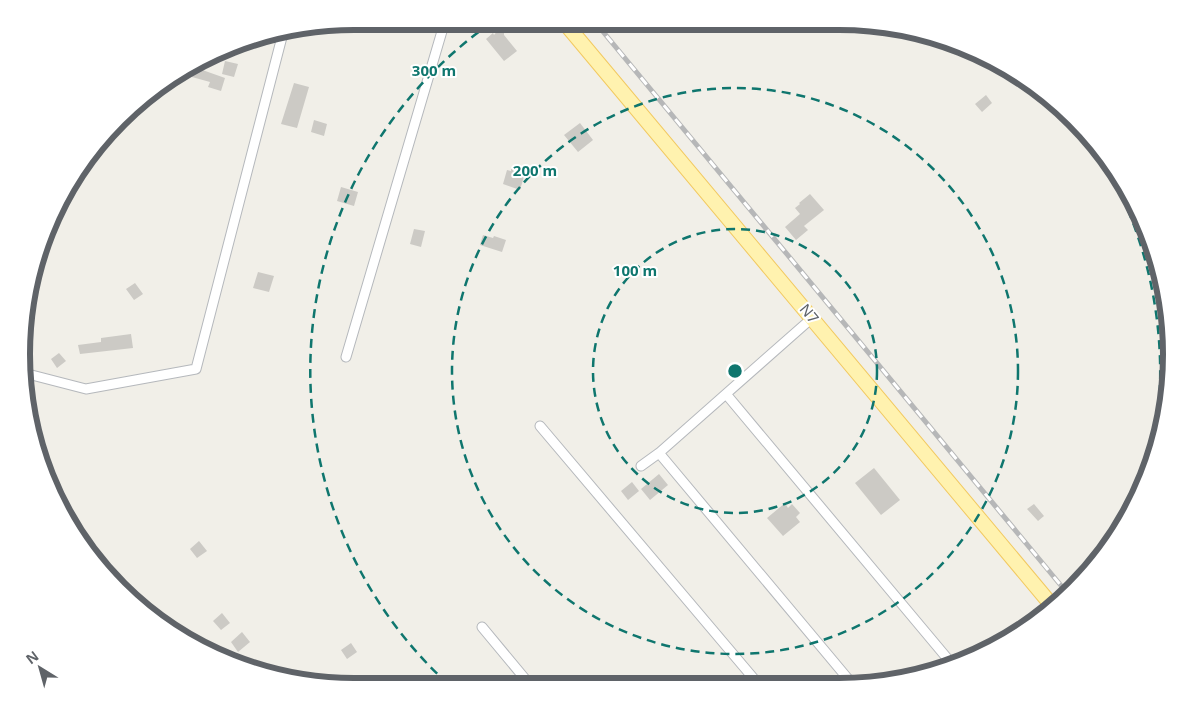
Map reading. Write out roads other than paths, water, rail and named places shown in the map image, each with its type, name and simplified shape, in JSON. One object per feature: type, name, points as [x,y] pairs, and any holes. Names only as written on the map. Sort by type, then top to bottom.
[{"type":"main road","name":"N7","points":[[571,30],[1049,601]]},
{"type":"street","points":[[346,356],[442,30]]},
{"type":"street","points":[[31,375],[86,389],[196,369],[282,38]]},
{"type":"street","points":[[641,466],[659,453],[812,318]]},
{"type":"street","points":[[726,394],[948,659]]},
{"type":"street","points":[[540,426],[753,678]]},
{"type":"street","points":[[659,453],[847,678]]},
{"type":"street","points":[[482,627],[524,678]]},
{"type":"railway","points":[[602,30],[1063,588]]}]
